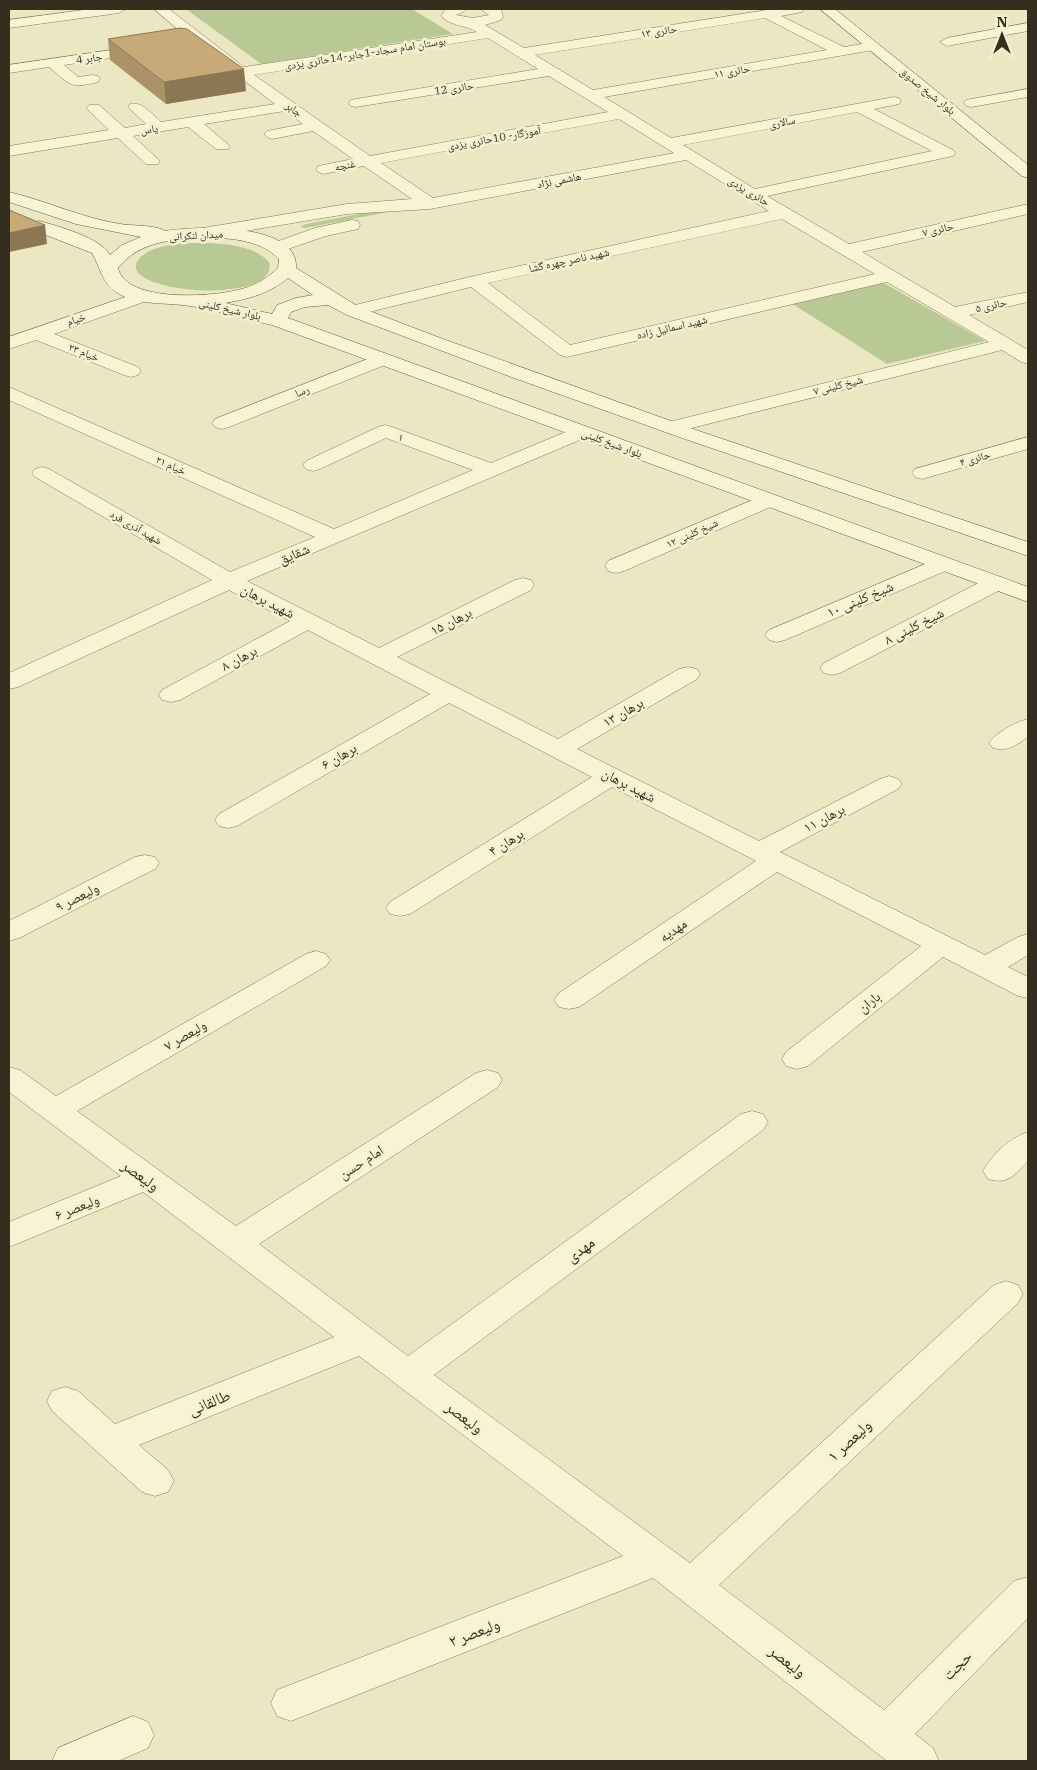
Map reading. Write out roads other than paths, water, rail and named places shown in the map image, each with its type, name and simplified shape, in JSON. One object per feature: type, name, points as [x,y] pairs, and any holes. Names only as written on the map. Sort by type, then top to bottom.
[{"type":"street","points":[[9,24],[119,9]]},
{"type":"street","name":"جابر","points":[[161,9],[199,41],[366,161],[430,204]]},
{"type":"street","name":"حائری یزدی","points":[[458,9],[451,11],[448,16],[456,20],[470,22],[752,194],[1028,358]]},
{"type":"street","points":[[470,22],[496,17],[496,12],[487,9]]},
{"type":"street","name":"حائری ۱۳","points":[[522,53],[797,9]]},
{"type":"street","name":"بلوار شیخ صدوق","points":[[827,9],[1028,173]]},
{"type":"street","points":[[767,14],[841,51]]},
{"type":"street","points":[[947,42],[1028,28]]},
{"type":"street","name":"بوستان امام سجاد-1جابر-14حائری یزدی","points":[[242,72],[489,34]]},
{"type":"street","points":[[180,44],[199,41]]},
{"type":"street","name":"حائری ۱۱","points":[[591,96],[872,46]]},
{"type":"street","name":"جابر 4","points":[[9,69],[160,47]]},
{"type":"street","points":[[52,63],[76,82],[93,79]]},
{"type":"street","name":"حائری 12","points":[[356,104],[552,71]]},
{"type":"street","name":"بلوار شیخ صدوق","points":[[956,92],[986,115]]},
{"type":"street","points":[[971,103],[1028,92]]},
{"type":"street","name":"سالاری","points":[[670,143],[894,102]]},
{"type":"street","name":"یاس","points":[[9,151],[289,106]]},
{"type":"street","points":[[134,107],[158,127]]},
{"type":"street","points":[[94,108],[152,161]]},
{"type":"street","points":[[752,194],[947,152],[860,108]]},
{"type":"street","name":"آموزگار- 10حائری یزدی","points":[[366,161],[622,114]]},
{"type":"street","points":[[192,122],[222,146]]},
{"type":"street","points":[[272,134],[317,126]]},
{"type":"street","name":"هاشمی نژاد","points":[[430,204],[689,155]]},
{"type":"street","name":"غنچه","points":[[324,169],[366,161]]},
{"type":"street","points":[[9,196],[70,218],[128,231],[180,234]]},
{"type":"street","points":[[209,232],[394,203],[430,204]]},
{"type":"street","points":[[26,222],[78,240],[99,250],[112,278],[123,288],[143,296],[166,300],[193,301],[220,299],[251,292],[274,282],[287,270],[288,258],[279,248],[321,232],[410,213],[425,209],[430,204]]},
{"type":"street","name":"حائری ۷","points":[[847,250],[1028,209]]},
{"type":"street","name":"شهید ناصر چهره گشا","points":[[353,311],[474,281],[786,213]]},
{"type":"street","points":[[286,219],[283,224],[284,228],[292,232],[321,232]]},
{"type":"street","name":"میدان لنکرانی","points":[[109,268],[116,257],[131,247],[153,239],[180,234],[209,232],[237,234],[262,239],[279,248]]},
{"type":"street","points":[[287,270],[353,311],[490,364],[858,493],[1028,549]]},
{"type":"street","name":"شهید اسمائیل زاده","points":[[474,281],[566,351],[890,276]]},
{"type":"street","name":"خیام","points":[[9,343],[143,296]]},
{"type":"street","name":"حائری ۵","points":[[954,314],[1028,298]]},
{"type":"street","points":[[278,321],[283,309],[302,302],[331,299]]},
{"type":"street","name":"بلوار شیخ کلینی","points":[[193,301],[278,321],[1028,595]]},
{"type":"street","name":"خیام ۲۳","points":[[36,334],[131,371]]},
{"type":"street","name":"شیخ کلینی ۷","points":[[672,427],[1005,344]]},
{"type":"street","name":"رسا","points":[[222,423],[383,359]]},
{"type":"street","name":"خیام ۲۱","points":[[9,393],[334,537]]},
{"type":"street","name":"۱","points":[[313,465],[385,431],[492,470]]},
{"type":"street","name":"شقایق","points":[[9,682],[230,581],[582,432]]},
{"type":"street","name":"حائری ۴","points":[[922,473],[1028,444]]},
{"type":"street","name":"شهید آذری فرد","points":[[42,473],[230,581]]},
{"type":"street","name":"شیخ کلینی ۱۲","points":[[616,566],[767,500]]},
{"type":"street","name":"شیخ کلینی ۱۰","points":[[777,635],[942,564]]},
{"type":"street","name":"شهید برهان","points":[[230,581],[1028,989]]},
{"type":"street","name":"شیخ کلینی ۸","points":[[832,668],[996,583]]},
{"type":"street","name":"برهان ۱۵","points":[[379,657],[523,585]]},
{"type":"street","name":"برهان ۸","points":[[171,695],[308,622]]},
{"type":"street","name":"برهان ۱۳","points":[[558,749],[688,674]]},
{"type":"street","name":"برهان ۶","points":[[228,820],[449,693]]},
{"type":"street","points":[[1002,743],[1028,726]]},
{"type":"street","name":"برهان ۴","points":[[400,908],[612,776]]},
{"type":"street","name":"برهان ۱۱","points":[[768,856],[889,784]]},
{"type":"street","name":"مهدیه","points":[[569,1000],[768,856]]},
{"type":"street","name":"ولیعصر ۹","points":[[9,932],[145,863]]},
{"type":"street","points":[[986,967],[1028,943]]},
{"type":"street","name":"باران","points":[[797,1059],[941,944]]},
{"type":"street","name":"ولیعصر ۷","points":[[54,1111],[316,960]]},
{"type":"street","name":"ولیعصر","points":[[9,1077],[235,1243],[408,1376],[692,1586],[918,1761]]},
{"type":"street","name":"امام حسن","points":[[235,1243],[487,1080]]},
{"type":"street","name":"مهدی","points":[[408,1376],[752,1122]]},
{"type":"street","points":[[998,1171],[1028,1144]]},
{"type":"street","name":"ولیعصر ۶","points":[[9,1235],[146,1178]]},
{"type":"street","name":"ولیعصر ۱","points":[[692,1586],[1006,1294]]},
{"type":"street","name":"طالقانی","points":[[110,1441],[363,1340]]},
{"type":"street","points":[[64,1401],[155,1481]]},
{"type":"street","name":"ولیعصر ۲","points":[[291,1703],[657,1560]]},
{"type":"street","name":"حجت","points":[[885,1737],[1028,1593]]},
{"type":"street","points":[[73,1761],[133,1735]]}]
